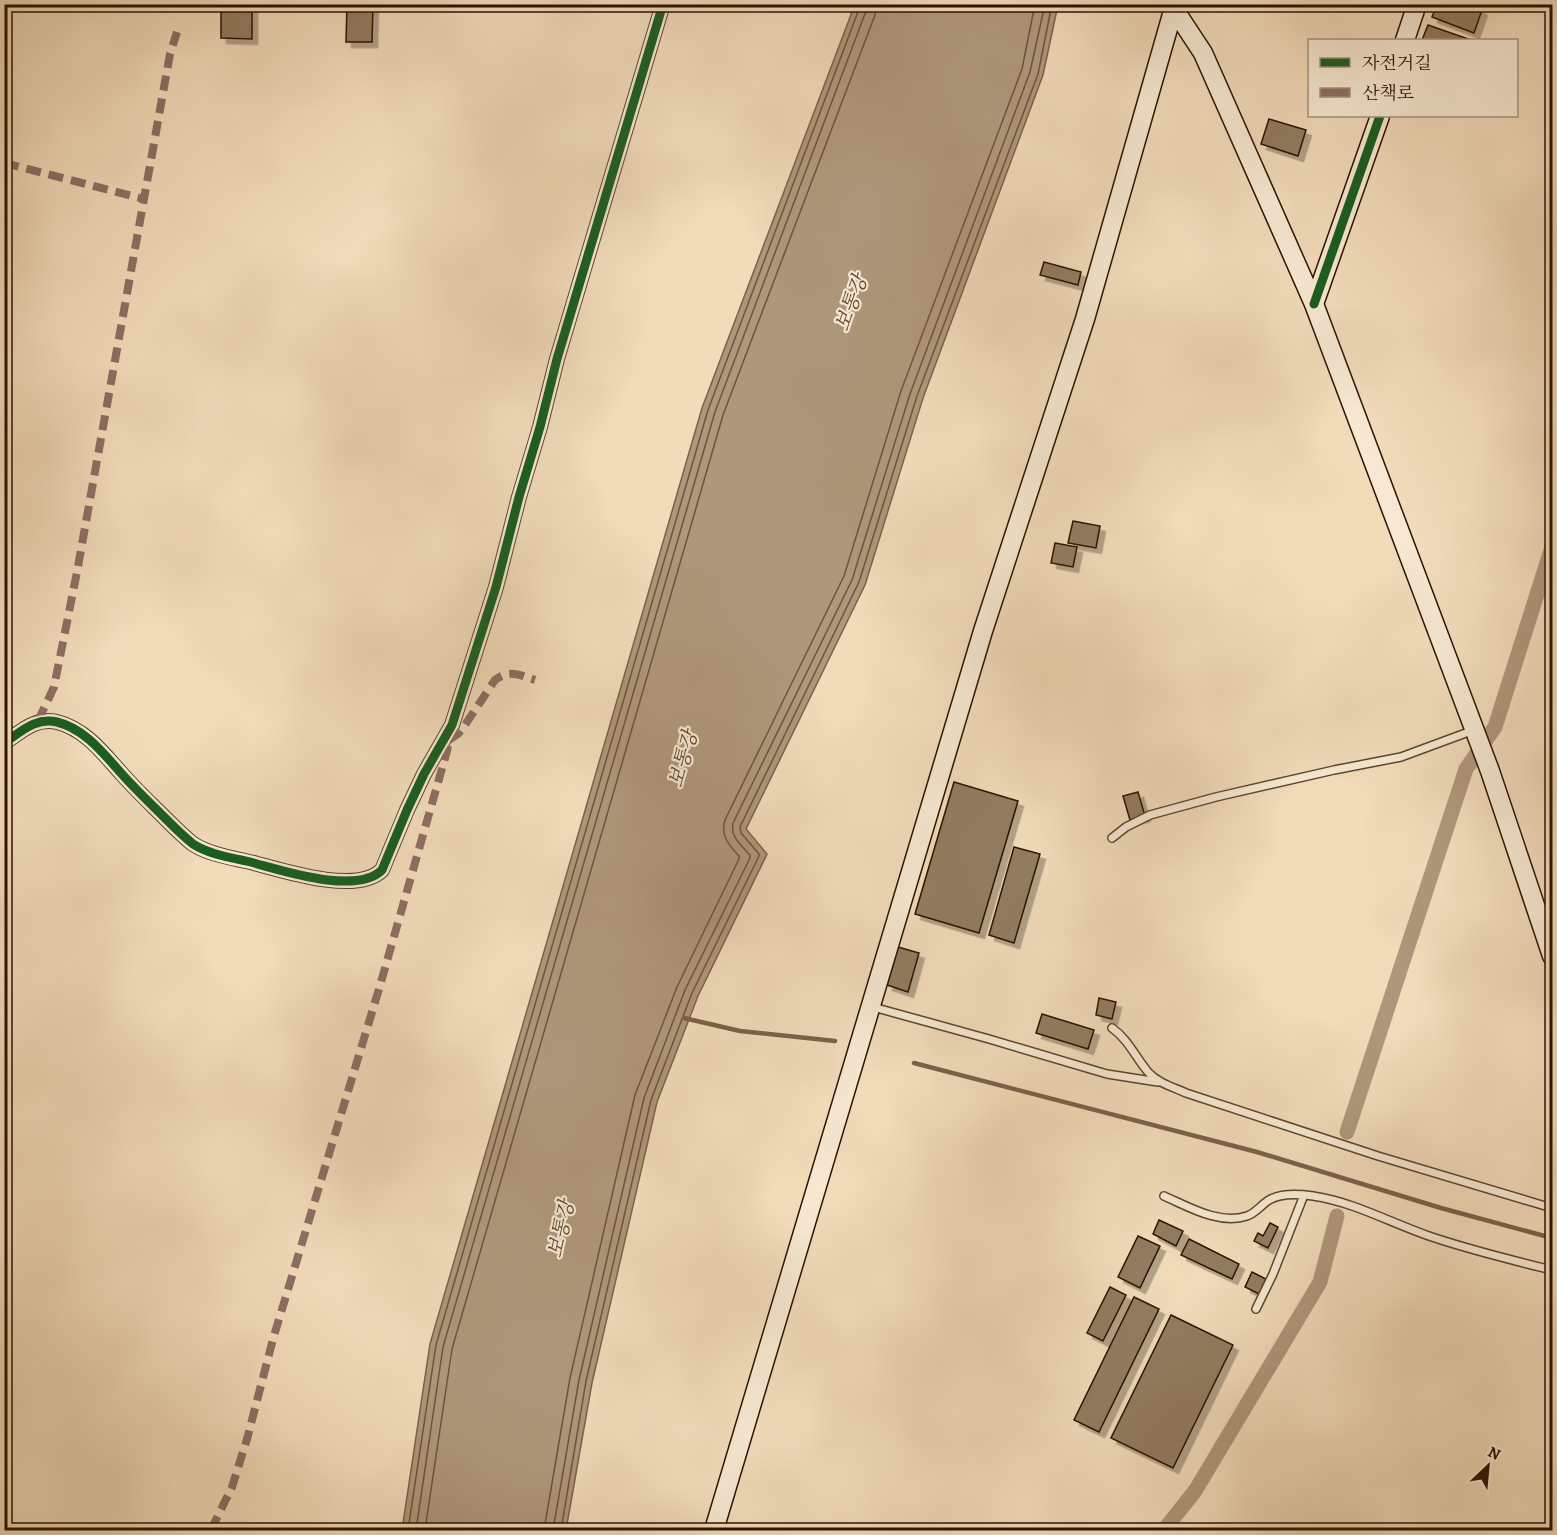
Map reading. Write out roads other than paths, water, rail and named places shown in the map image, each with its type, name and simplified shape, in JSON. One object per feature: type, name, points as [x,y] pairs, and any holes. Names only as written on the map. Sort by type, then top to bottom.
[{"type":"main road","points":[[1405,39],[1417,4]]},
{"type":"main road","points":[[1173,6],[1203,53],[1314,304],[1490,771],[1552,956]]},
{"type":"main road","points":[[714,1530],[983,631],[1085,319],[1173,6]]},
{"type":"main road","points":[[1314,304],[1380,117]]},
{"type":"street","points":[[4,743],[38,721],[47,720],[69,726],[95,744],[175,828],[204,850],[320,879],[349,881],[378,875],[420,783],[452,725],[496,587],[560,349],[663,4]]},
{"type":"lane","points":[[1113,838],[1126,827],[1150,815],[1216,797],[1401,757],[1474,730]]},
{"type":"lane","points":[[871,1006],[1107,1074],[1161,1082]]},
{"type":"lane","points":[[1112,1028],[1120,1033],[1150,1074],[1161,1082],[1186,1093],[1378,1156],[1552,1208]]},
{"type":"lane","points":[[1164,1196],[1208,1215],[1227,1218],[1244,1217],[1254,1213],[1268,1201],[1280,1195],[1334,1199],[1428,1236],[1552,1270]]},
{"type":"lane","points":[[1256,1309],[1273,1274],[1304,1195]]},
{"type":"water","name":"보통강","points":[[855,4],[1058,5],[1043,75],[923,398],[865,585],[746,829],[767,854],[698,996],[657,1102],[592,1383],[566,1530],[402,1530],[430,1344],[702,408]]},
{"type":"waterway","points":[[1347,1132],[1466,769],[1495,727],[1552,547]]},
{"type":"waterway","points":[[684,1018],[740,1031],[835,1041]]},
{"type":"waterway","points":[[914,1063],[1257,1152],[1441,1208],[1552,1238]]},
{"type":"waterway","points":[[1164,1530],[1195,1491],[1320,1282],[1337,1216]]}]
